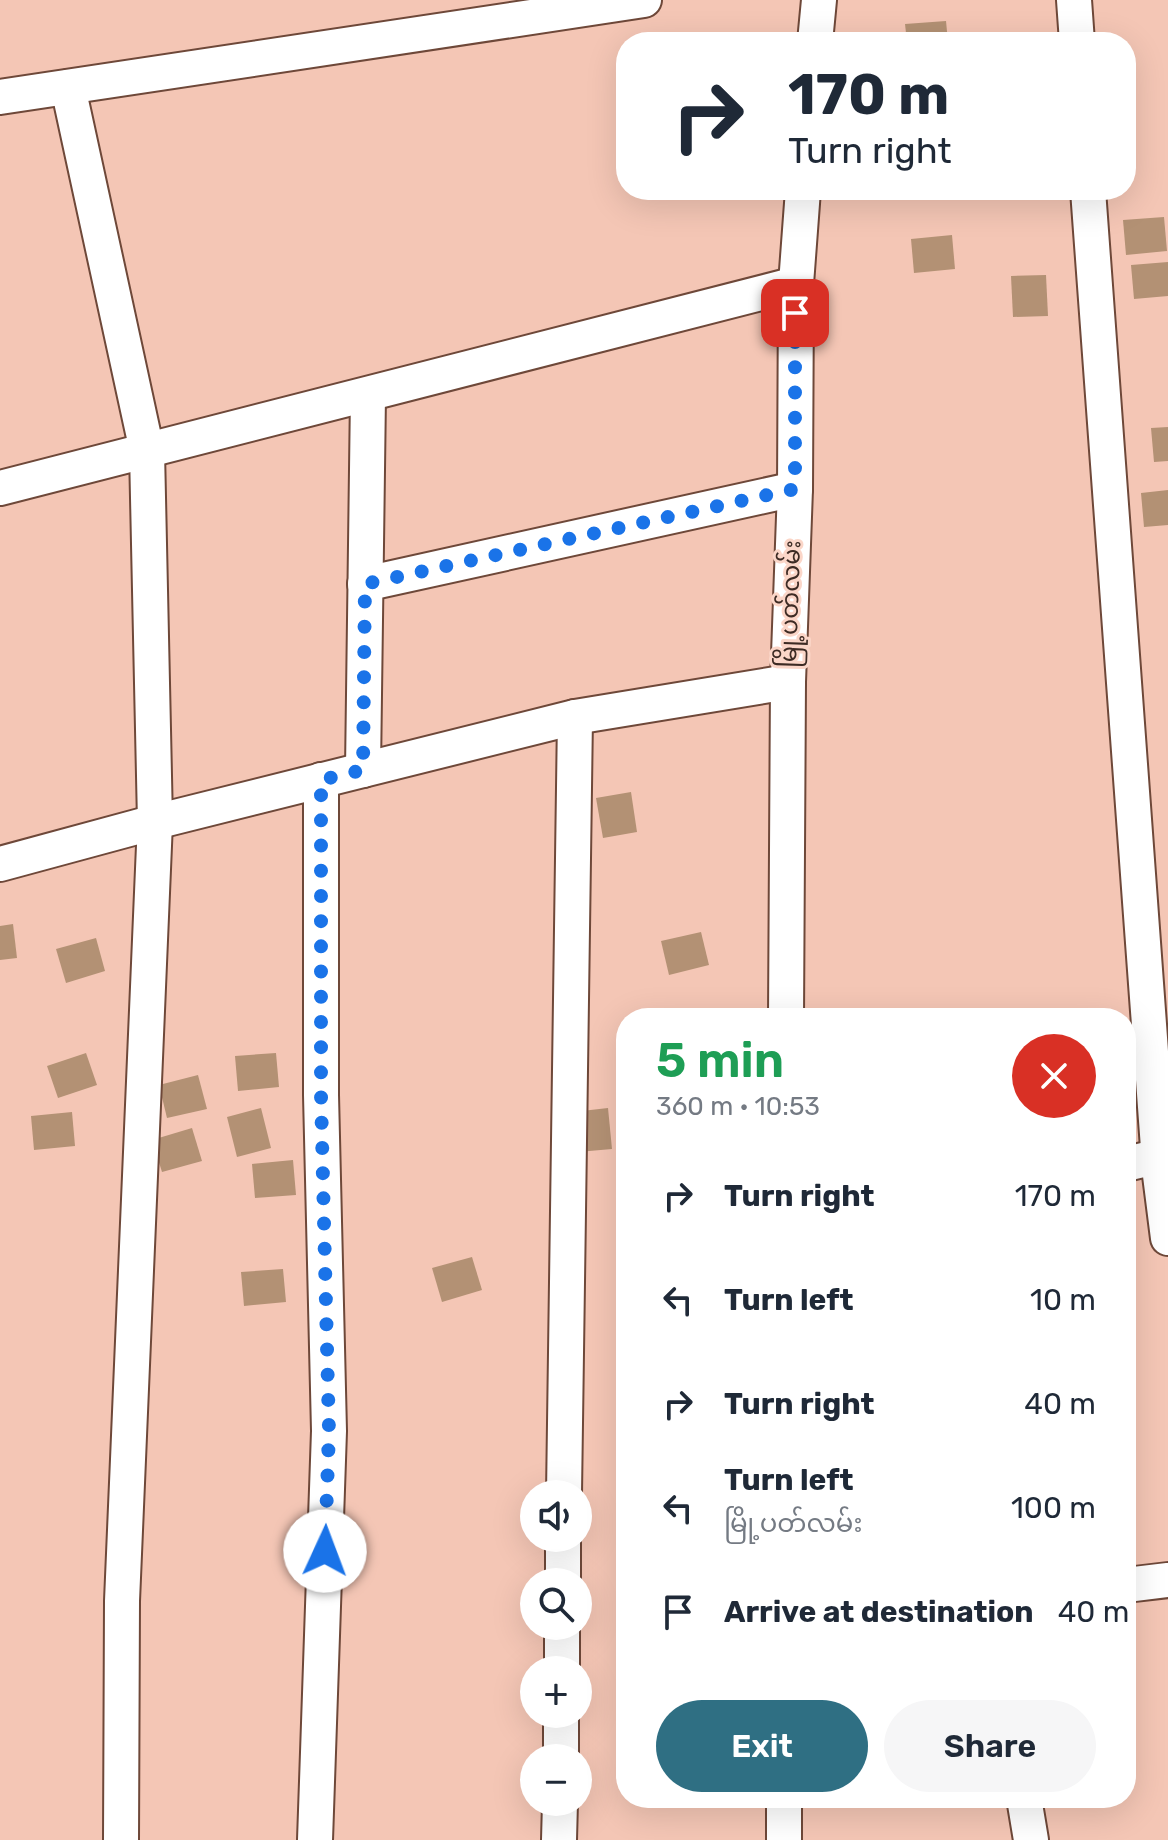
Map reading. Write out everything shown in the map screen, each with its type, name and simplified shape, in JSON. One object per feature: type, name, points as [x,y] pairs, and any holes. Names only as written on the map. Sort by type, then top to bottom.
[{"type":"street","points":[[0,97],[644,0]]},
{"type":"street","points":[[816,32],[819,0]]},
{"type":"street","points":[[1074,0],[1076,32]]},
{"type":"street","points":[[68,87],[147,451],[155,822],[122,1601],[121,1840]]},
{"type":"street","name":"မြို့ပတ်လမ်း","points":[[786,1008],[788,682],[795,489],[796,284],[802,200]]},
{"type":"street","points":[[1089,200],[1168,1238]]},
{"type":"street","points":[[0,488],[796,284]]},
{"type":"street","points":[[363,770],[368,395]]},
{"type":"street","points":[[365,584],[795,489]]},
{"type":"street","points":[[0,864],[575,717],[788,682]]},
{"type":"street","points":[[564,1480],[575,717]]},
{"type":"street","points":[[315,1840],[329,1431],[321,1095],[321,780]]},
{"type":"street","points":[[1136,1162],[1164,1155]]},
{"type":"street","points":[[1136,1584],[1168,1580]]},
{"type":"street","points":[[784,1808],[784,1840]]},
{"type":"street","points":[[1026,1808],[1031,1840]]},
{"type":"street","points":[[559,1840],[560,1816]]},
{"type":"building","points":[[946,21],[947,32],[906,32],[905,24]]},
{"type":"building","points":[[1164,217],[1167,251],[1126,255],[1123,220]]},
{"type":"building","points":[[952,235],[955,269],[914,273],[911,239]]},
{"type":"building","points":[[1168,262],[1168,296],[1134,299],[1131,265]]},
{"type":"building","points":[[1046,275],[1048,316],[1013,317],[1011,276]]},
{"type":"building","points":[[1168,427],[1168,461],[1154,462],[1151,428]]},
{"type":"building","points":[[1168,490],[1168,525],[1144,527],[1141,493]]},
{"type":"building","points":[[631,792],[637,832],[603,838],[596,798]]},
{"type":"building","points":[[13,924],[17,958],[0,960],[0,926]]},
{"type":"building","points":[[701,932],[709,965],[669,975],[661,941]]},
{"type":"building","points":[[96,938],[105,971],[66,983],[56,949]]},
{"type":"building","points":[[86,1053],[97,1085],[58,1098],[47,1066]]},
{"type":"building","points":[[276,1053],[279,1087],[238,1091],[235,1056]]},
{"type":"building","points":[[198,1075],[207,1109],[167,1118],[159,1085]]},
{"type":"building","points":[[261,1108],[271,1148],[237,1157],[227,1117]]},
{"type":"building","points":[[608,1108],[612,1149],[578,1152],[573,1112]]},
{"type":"building","points":[[72,1112],[75,1146],[34,1150],[31,1116]]},
{"type":"building","points":[[192,1128],[202,1161],[162,1172],[152,1140]]},
{"type":"building","points":[[293,1160],[296,1195],[255,1198],[252,1164]]},
{"type":"building","points":[[472,1257],[482,1290],[442,1302],[432,1268]]},
{"type":"building","points":[[283,1269],[286,1302],[244,1306],[241,1272]]},
{"type":"route","points":[[325,1551],[329,1431],[321,1095],[321,780],[363,770],[365,584],[795,489],[795,313]]}]
